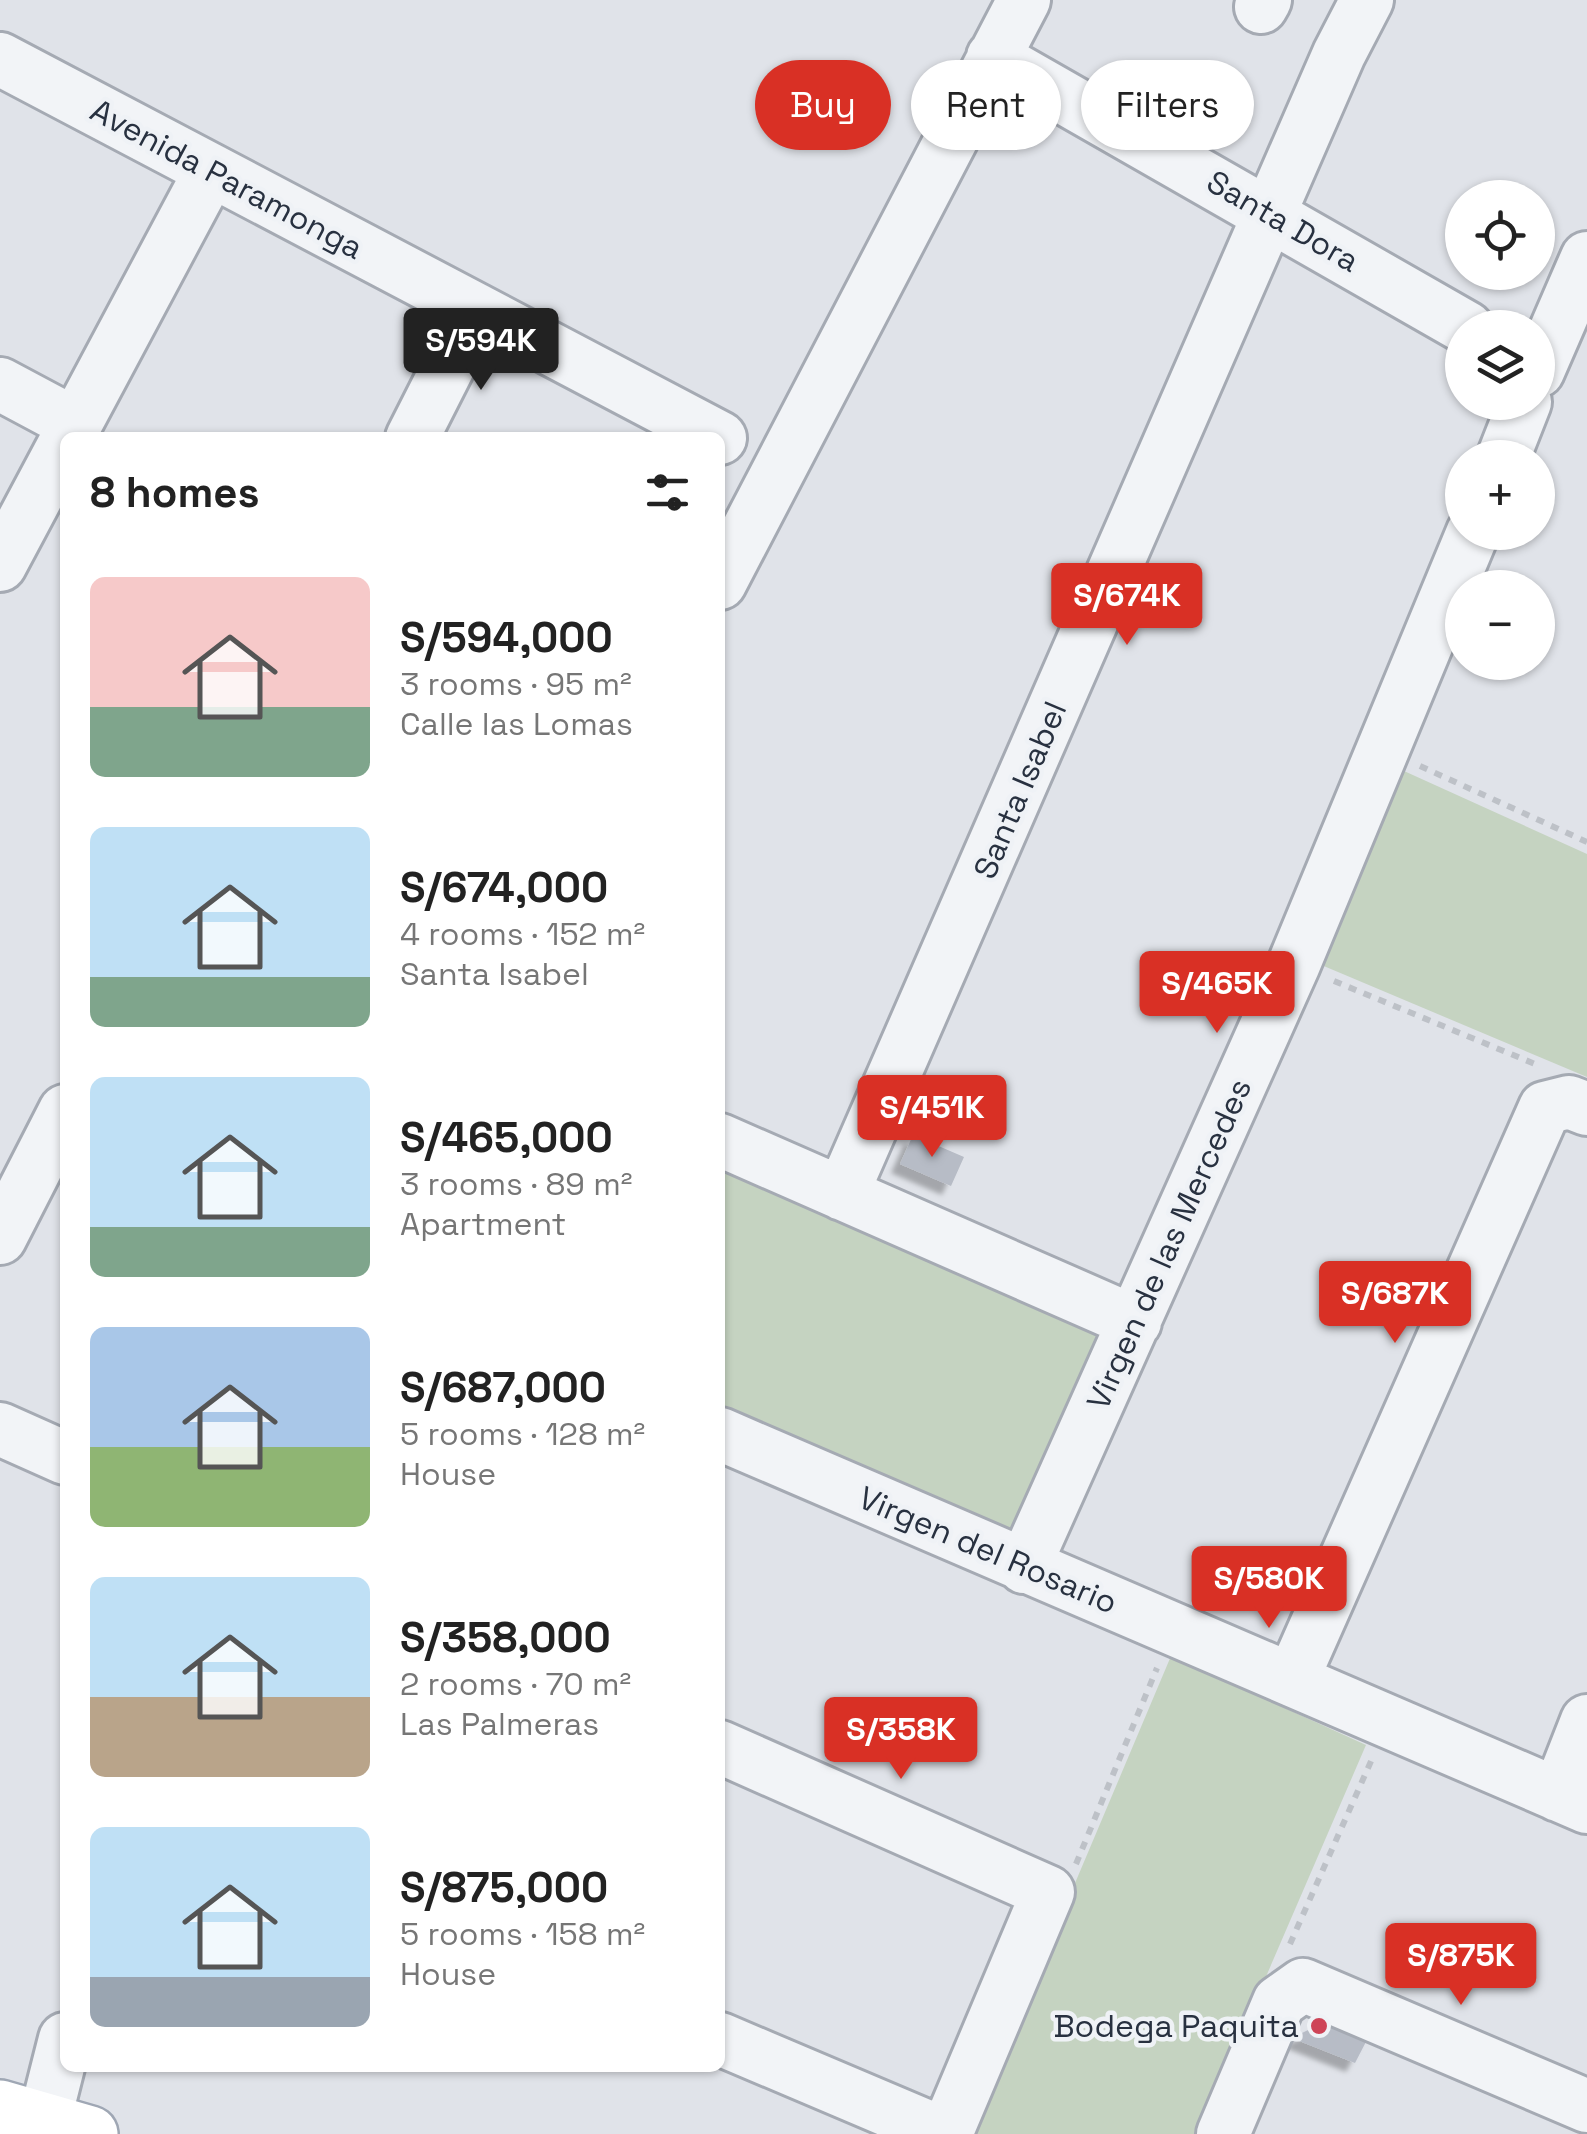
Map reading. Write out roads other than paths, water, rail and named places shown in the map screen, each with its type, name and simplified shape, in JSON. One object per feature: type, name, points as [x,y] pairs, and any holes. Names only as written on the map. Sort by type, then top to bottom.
[{"type":"street","points":[[725,573],[1024,0]]},
{"type":"street","name":"Santa Isabel","points":[[842,1194],[1339,54],[1367,0]]},
{"type":"street","name":"Santa Dora","points":[[993,57],[1445,315]]},
{"type":"street","name":"Avenida Paramonga","points":[[0,59],[709,432]]},
{"type":"street","points":[[71,432],[211,170]]},
{"type":"street","points":[[1555,330],[1587,258]]},
{"type":"street","points":[[415,432],[477,310]]},
{"type":"street","points":[[0,384],[65,432]]},
{"type":"street","name":"Avenida Paramonga","points":[[725,441],[777,468]]},
{"type":"street","points":[[0,565],[60,452]]},
{"type":"street","name":"Virgen de las Mercedes","points":[[1024,1567],[1294,964],[1386,751],[1466,550]]},
{"type":"street","points":[[1292,1680],[1561,1096]]},
{"type":"street","points":[[0,1238],[60,1122]]},
{"type":"street","points":[[725,1142],[1135,1322]]},
{"type":"street","points":[[0,1429],[60,1456]]},
{"type":"street","name":"Virgen del Rosario","points":[[725,1436],[1572,1801]]},
{"type":"street","points":[[1572,1801],[1587,1720]]},
{"type":"street","points":[[725,1749],[1048,1892],[945,2134],[725,2041]]},
{"type":"street","points":[[1223,2134],[1278,2002],[1302,1985],[1587,2106]]},
{"type":"street","points":[[44,2124],[60,2059]]},
{"type":"place","name":"Bodega Paquita","points":[[1319,2026]]}]
